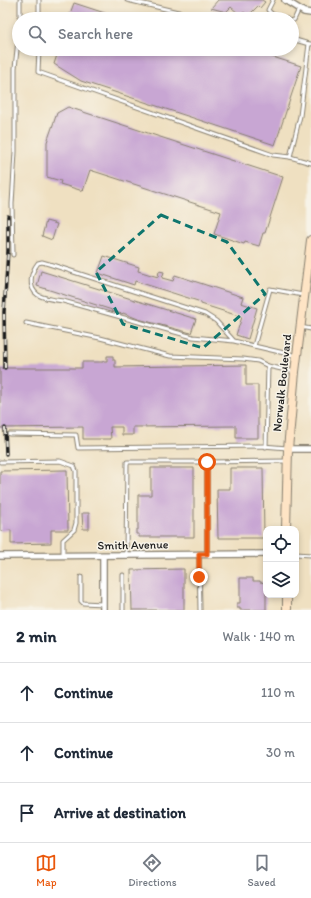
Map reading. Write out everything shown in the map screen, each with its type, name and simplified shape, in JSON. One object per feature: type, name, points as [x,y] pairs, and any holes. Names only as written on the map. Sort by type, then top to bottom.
[{"type":"main road","name":"Norwalk Boulevard","points":[[286,526],[288,449],[295,372],[311,240]]},
{"type":"main road","points":[[287,598],[287,610]]},
{"type":"street","points":[[285,0],[304,12],[311,13]]},
{"type":"street","points":[[288,449],[311,449]]},
{"type":"street","name":"Smith Avenue","points":[[0,556],[263,554]]},
{"type":"street","points":[[103,556],[103,607]]},
{"type":"lane","points":[[20,0],[20,12]]},
{"type":"lane","points":[[39,0],[39,12]]},
{"type":"lane","points":[[127,0],[178,12]]},
{"type":"lane","points":[[270,12],[268,10],[273,0]]},
{"type":"lane","points":[[290,157],[300,116],[310,44],[299,41]]},
{"type":"lane","points":[[14,255],[12,204],[15,152],[16,56]]},
{"type":"lane","points":[[39,56],[38,72],[273,155],[290,157],[311,163]]},
{"type":"lane","points":[[234,341],[216,321],[205,314],[42,262],[38,263],[34,268],[31,281],[34,291],[46,298],[193,337],[234,341],[297,356]]},
{"type":"lane","points":[[254,346],[270,289],[304,295]]},
{"type":"lane","points":[[26,323],[100,338],[170,356],[243,359],[258,361],[268,366],[295,372]]},
{"type":"lane","points":[[300,327],[311,329]]},
{"type":"lane","points":[[266,447],[268,366]]},
{"type":"lane","points":[[9,434],[76,436],[78,448],[266,447],[288,449]]},
{"type":"lane","points":[[0,462],[60,461],[74,466],[76,471],[76,523],[74,530],[63,540],[63,556]]},
{"type":"lane","points":[[126,556],[126,462],[287,461]]},
{"type":"lane","points":[[207,462],[207,554]]},
{"type":"lane","points":[[199,554],[200,610]]},
{"type":"lane","points":[[299,554],[311,555]]},
{"type":"lane","points":[[123,575],[123,610]]},
{"type":"lane","points":[[81,577],[81,601],[83,603],[103,607]]},
{"type":"highlighted area","points":[[161,215],[227,242],[265,294],[203,348],[123,324],[96,272]]},
{"type":"building","points":[[218,0],[262,0],[265,2],[260,8],[258,6],[252,12],[237,12],[231,7],[226,12],[211,8]]},
{"type":"building","points":[[74,3],[102,12],[71,12]]},
{"type":"building","points":[[57,56],[270,56],[301,66],[275,145],[81,81],[54,64]]},
{"type":"building","points":[[68,107],[283,177],[265,233],[263,233],[259,246],[245,242],[244,244],[214,234],[221,212],[90,170],[83,191],[60,184],[61,181],[47,177],[47,142],[57,113]]},
{"type":"building","points":[[46,221],[57,224],[52,240],[42,236]]},
{"type":"building","points":[[104,256],[139,267],[138,271],[158,277],[159,271],[164,272],[162,278],[173,281],[175,275],[243,297],[241,303],[257,308],[248,339],[236,335],[242,317],[135,281],[134,285],[98,273]]},
{"type":"building","points":[[41,271],[196,319],[191,333],[138,319],[123,313],[111,311],[112,310],[37,286]]},
{"type":"building","points":[[107,356],[113,356],[113,360],[115,360],[115,367],[246,365],[246,385],[258,385],[258,438],[236,438],[236,426],[133,427],[133,435],[122,435],[122,427],[110,427],[111,439],[83,439],[83,427],[0,428],[0,368],[82,368],[82,362],[103,362],[107,361]]},
{"type":"building","points":[[151,468],[194,468],[194,537],[139,537],[139,534],[136,534],[136,530],[138,530],[138,495],[151,495]]},
{"type":"building","points":[[230,468],[263,468],[263,538],[218,538],[217,489],[230,489]]},
{"type":"building","points":[[67,470],[68,530],[51,530],[51,543],[11,544],[11,530],[0,531],[0,471]]},
{"type":"building","points":[[82,513],[89,513],[89,529],[83,529]]},
{"type":"building","points":[[184,569],[184,610],[132,610],[131,570]]},
{"type":"building","points":[[240,578],[253,578],[253,581],[263,582],[263,598],[266,598],[266,610],[240,610],[240,608],[237,608],[237,603],[240,603]]},
{"type":"railway","points":[[5,368],[4,312],[8,251],[8,216]]},
{"type":"railway","points":[[5,428],[6,454]]},
{"type":"route","points":[[199,577],[199,554],[207,554],[207,462]]}]
